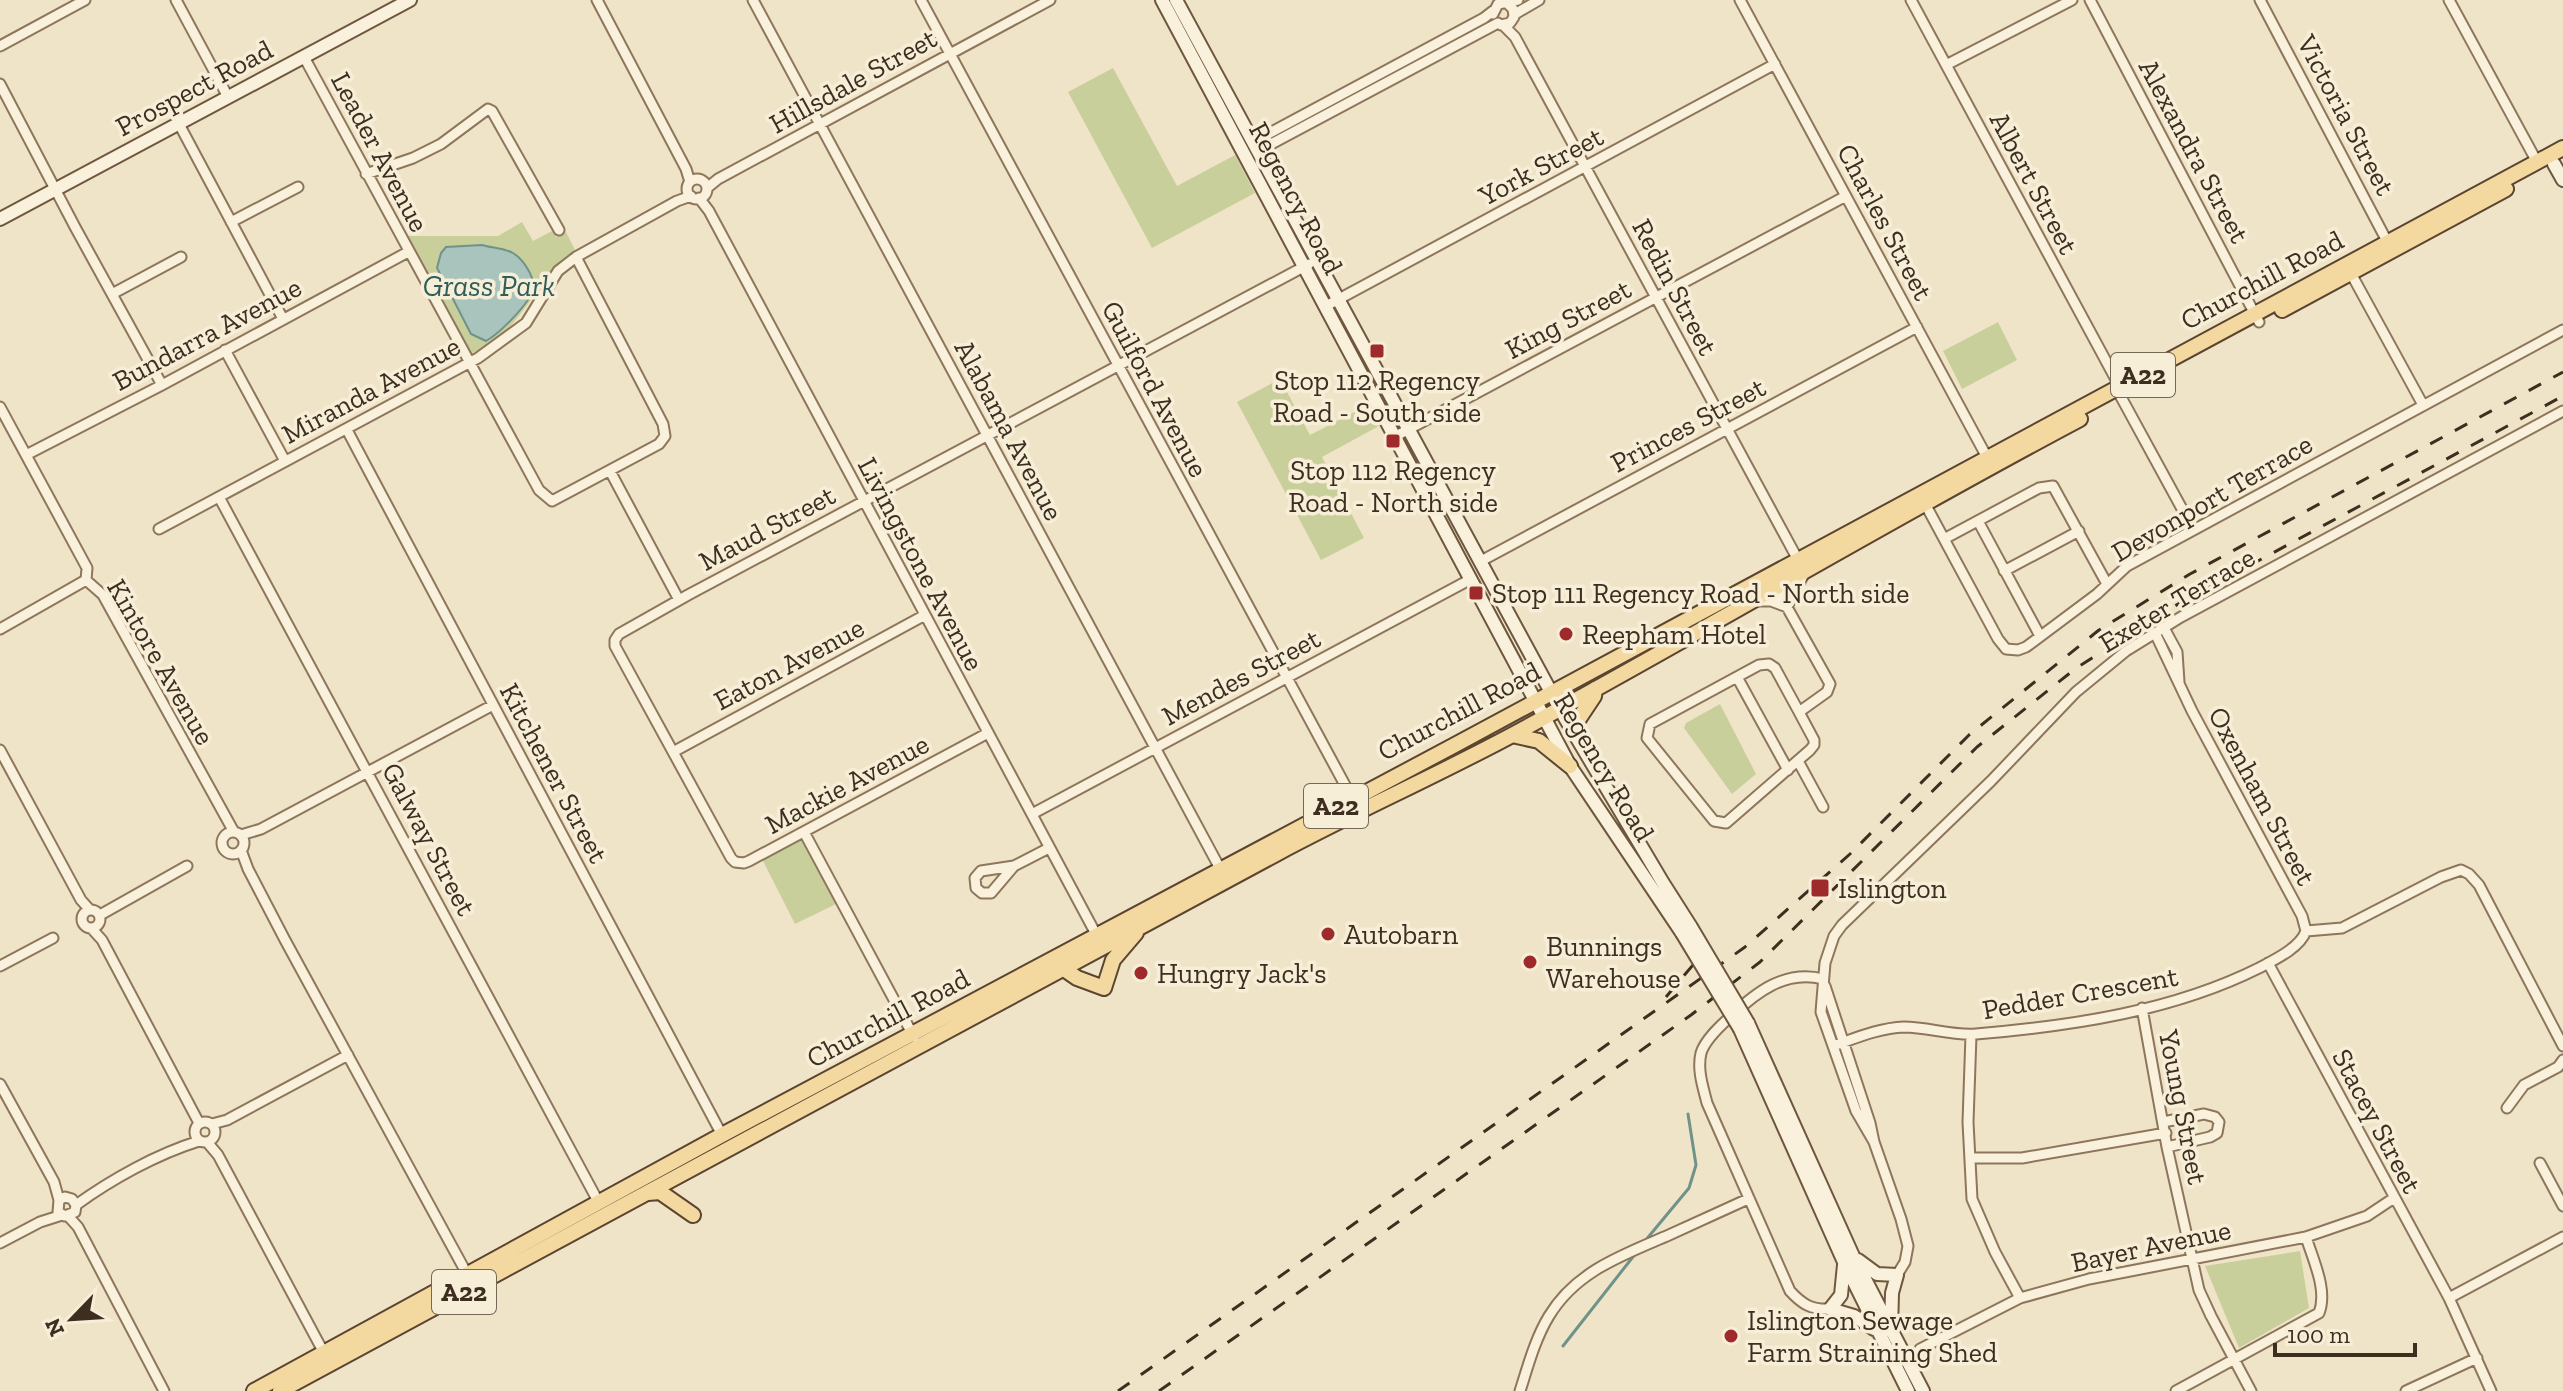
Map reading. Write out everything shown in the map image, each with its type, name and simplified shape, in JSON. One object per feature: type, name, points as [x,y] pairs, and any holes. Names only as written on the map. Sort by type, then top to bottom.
[{"type":"main road","name":"Prospect Road","points":[[0,219],[410,0]]},
{"type":"main road","name":"Regency Road","points":[[1162,0],[1570,766],[1687,930]]},
{"type":"main road","name":"Regency Road","points":[[1176,0],[1551,692],[1744,1026],[1877,1331],[1908,1391]]},
{"type":"main road","name":"Churchill Road","points":[[254,1391],[722,1135],[1064,969],[1141,927],[1352,798],[1551,692],[1772,580],[2559,155]]},
{"type":"main road","name":"Churchill Road","points":[[2390,246],[2537,162],[2559,155]]},
{"type":"main road","points":[[2513,175],[2559,155],[2563,180]]},
{"type":"main road","name":"Churchill Road","points":[[280,1391],[772,1123],[1097,936],[1512,735],[1749,601],[1772,580]]},
{"type":"main road","points":[[1572,729],[1594,696],[1595,689]]},
{"type":"main road","points":[[1512,735],[1539,741],[1570,766]]},
{"type":"main road","points":[[1064,969],[1077,978],[1104,988],[1113,960],[1141,927]]},
{"type":"main road","points":[[648,1192],[660,1192],[693,1215]]},
{"type":"main road","name":"Regency Road","points":[[1848,1259],[1923,1391]]},
{"type":"main road","points":[[1877,1331],[1854,1316],[1830,1309],[1841,1295],[1848,1259],[1877,1274],[1897,1275],[1892,1293],[1891,1334]]},
{"type":"street","points":[[0,46],[85,0]]},
{"type":"street","points":[[176,0],[228,97]]},
{"type":"street","name":"Livingstone Avenue","points":[[597,0],[862,502],[1097,936]]},
{"type":"street","name":"Alabama Avenue","points":[[753,0],[1223,875]]},
{"type":"street","name":"Guilford Avenue","points":[[921,0],[1352,798]]},
{"type":"street","name":"Hillsdale Street","points":[[576,257],[1050,0]]},
{"type":"street","points":[[1256,146],[1484,18],[1499,4],[1518,0]]},
{"type":"street","points":[[1256,146],[1507,21],[1539,0]]},
{"type":"street","name":"Charles Street","points":[[1740,0],[1989,461]]},
{"type":"street","name":"Albert Street","points":[[1911,0],[2193,529]]},
{"type":"street","points":[[1946,65],[2072,0]]},
{"type":"street","name":"Alexandra Street","points":[[2090,0],[2257,318]]},
{"type":"street","name":"Victoria Street","points":[[2260,0],[2390,246]]},
{"type":"street","points":[[2449,0],[2537,162]]},
{"type":"street","points":[[1499,4],[1513,9],[1507,21]]},
{"type":"street","points":[[1499,4],[1493,18],[1507,21]]},
{"type":"street","name":"Redin Street","points":[[1507,21],[1802,563]]},
{"type":"street","name":"Leader Avenue","points":[[304,57],[408,252],[539,490],[547,499],[557,499],[610,471],[659,444],[665,436],[665,430],[576,257]]},
{"type":"street","name":"York Street","points":[[1326,306],[1775,64]]},
{"type":"street","points":[[0,84],[162,385]]},
{"type":"street","points":[[366,174],[413,158],[441,144],[488,109],[496,114],[559,230]]},
{"type":"street","points":[[179,124],[283,319]]},
{"type":"street","points":[[231,222],[298,187]]},
{"type":"street","name":"King Street","points":[[1396,436],[1846,196]]},
{"type":"street","points":[[540,223],[552,217]]},
{"type":"street","name":"Bundarra Avenue","points":[[26,455],[408,252]]},
{"type":"street","points":[[112,294],[181,257]]},
{"type":"street","name":"Miranda Avenue","points":[[159,529],[469,362],[526,323],[558,271],[576,257]]},
{"type":"street","name":"Maud Street","points":[[673,752],[615,646],[619,634],[1317,259]]},
{"type":"street","points":[[2348,269],[2423,405]]},
{"type":"street","name":"Princes Street","points":[[1481,561],[1917,327]]},
{"type":"street","name":"Devonport Terrace","points":[[1922,498],[1998,639],[2006,649],[2018,650],[2127,566],[2563,330]]},
{"type":"street","points":[[225,350],[285,461]]},
{"type":"street","name":"Kintore Avenue","points":[[0,407],[87,568],[86,580],[103,595],[467,1274]]},
{"type":"street","name":"Exeter Terrace","points":[[1823,979],[1829,948],[1842,925],[1981,792],[2076,692],[2117,658],[2159,630],[2563,411]]},
{"type":"street","name":"Kitchener Street","points":[[347,430],[722,1135]]},
{"type":"street","points":[[610,471],[679,600]]},
{"type":"street","points":[[1944,539],[2049,486],[2057,490],[2107,584]]},
{"type":"street","name":"Galway Street","points":[[219,497],[599,1203]]},
{"type":"street","points":[[1978,521],[2040,636]]},
{"type":"street","points":[[2004,571],[2079,531]]},
{"type":"street","points":[[1787,607],[1802,563]]},
{"type":"street","name":"Mendes Street","points":[[1032,814],[1471,579]]},
{"type":"street","points":[[0,629],[86,580]]},
{"type":"street","points":[[1772,580],[1830,684],[1827,692],[1799,712]]},
{"type":"street","points":[[1749,601],[1771,601],[1787,607]]},
{"type":"street","name":"Eaton Avenue","points":[[673,752],[925,615]]},
{"type":"street","name":"Oxenham Street","points":[[2159,630],[2192,711],[2302,916],[2306,931]]},
{"type":"street","points":[[1769,664],[1775,668],[1814,745],[1726,823],[1719,824],[1647,738],[1650,724],[1737,677],[1759,665],[1769,664]]},
{"type":"street","points":[[1737,677],[1788,770]]},
{"type":"street","points":[[237,841],[493,705]]},
{"type":"street","name":"Mackie Avenue","points":[[673,752],[728,853],[735,862],[744,863],[988,733]]},
{"type":"street","points":[[0,750],[93,918],[324,1353]]},
{"type":"street","points":[[1798,761],[1823,807]]},
{"type":"street","points":[[804,832],[916,1040]]},
{"type":"street","points":[[1014,866],[1049,848]]},
{"type":"street","points":[[93,918],[187,866]]},
{"type":"street","points":[[2306,931],[2342,928],[2441,877],[2461,870],[2479,885],[2563,1046]]},
{"type":"street","name":"Pedder Crescent","points":[[1833,1046],[1884,1029],[1906,1027],[1971,1035],[2072,1022],[2142,1008],[2221,987],[2268,963],[2300,941],[2306,931]]},
{"type":"street","points":[[0,966],[53,938]]},
{"type":"street","name":"Stacey Street","points":[[2268,963],[2449,1298],[2491,1391]]},
{"type":"street","points":[[1823,979],[1806,975],[1754,994],[1718,1029],[1702,1051],[1700,1077],[1707,1103],[1790,1291],[1805,1305],[1818,1310],[1830,1309]]},
{"type":"street","points":[[1823,979],[1908,1246],[1905,1262],[1897,1275]]},
{"type":"street","points":[[1823,979],[1821,1012],[1856,1111],[1874,1142]]},
{"type":"street","name":"Young Street","points":[[2142,1008],[2167,1147],[2192,1259],[2205,1303],[2251,1391]]},
{"type":"street","points":[[1971,1035],[1968,1122],[1972,1199],[1995,1252],[2020,1298]]},
{"type":"street","points":[[0,1243],[348,1055]]},
{"type":"street","points":[[2507,1108],[2524,1085],[2558,1067],[2563,1060]]},
{"type":"street","points":[[0,1084],[164,1391]]},
{"type":"street","points":[[2163,1122],[2204,1114],[2215,1117],[2219,1122],[2217,1133],[2210,1137],[2167,1147]]},
{"type":"street","points":[[1971,1158],[2022,1158],[2166,1133]]},
{"type":"street","points":[[2540,1163],[2563,1206]]},
{"type":"street","name":"Bayer Avenue","points":[[1920,1349],[2020,1298],[2089,1279],[2306,1237],[2367,1216],[2394,1198]]},
{"type":"street","points":[[1520,1391],[1541,1331],[1561,1299],[1590,1273],[1631,1251],[1748,1199]]},
{"type":"street","points":[[2176,1391],[2319,1313],[2322,1291],[2306,1237]]},
{"type":"street","points":[[2449,1298],[2563,1237]]},
{"type":"street","points":[[2406,1391],[2477,1358]]},
{"type":"green space","points":[[1113,68],[1177,186],[1235,155],[1255,193],[1152,248],[1068,92]]},
{"type":"green space","points":[[522,222],[533,241],[552,231],[556,237],[566,232],[576,252],[550,276],[501,336],[487,347],[472,353],[406,236],[498,236]]},
{"type":"green space","points":[[1998,322],[2017,360],[1962,389],[1943,351]]},
{"type":"green space","points":[[1280,379],[1310,435],[1368,405],[1379,426],[1322,457],[1364,538],[1321,560],[1237,402]]},
{"type":"green space","points":[[1720,704],[1756,774],[1732,794],[1684,728],[1686,723]]},
{"type":"green space","points":[[803,835],[838,903],[795,924],[761,857]]},
{"type":"green space","points":[[2300,1251],[2309,1308],[2239,1348],[2205,1266]]},
{"type":"water","name":"Grass Park","points":[[482,245],[513,253],[525,264],[533,280],[533,290],[520,311],[486,341],[471,334],[437,268],[446,247]]},
{"type":"waterway","points":[[1645,1241],[1689,1188],[1696,1165],[1688,1114]]},
{"type":"waterway","points":[[1563,1346],[1636,1253]]},
{"type":"railway","points":[[1118,1391],[1745,947],[1850,854],[1969,735],[2099,630],[2190,574],[2563,372]]},
{"type":"railway","points":[[1159,1391],[1691,1015],[1760,962],[1977,747],[2075,669],[2158,615],[2563,396]]},
{"type":"railway","points":[[1666,997],[1698,959]]},
{"type":"place","name":"Stop 112 Regency Road - South side","points":[[1377,351]]},
{"type":"place","name":"Stop 112 Regency Road - North side","points":[[1393,441]]},
{"type":"place","name":"Stop 111 Regency Road - North side","points":[[1476,593]]},
{"type":"place","name":"Reepham Hotel","points":[[1566,634]]},
{"type":"place","name":"Islington","points":[[1820,888]]},
{"type":"place","name":"Autobarn","points":[[1328,934]]},
{"type":"place","name":"Bunnings Warehouse","points":[[1530,962]]},
{"type":"place","name":"Hungry Jack's","points":[[1141,973]]},
{"type":"place","name":"Islington Sewage Farm Straining Shed","points":[[1731,1336]]}]
